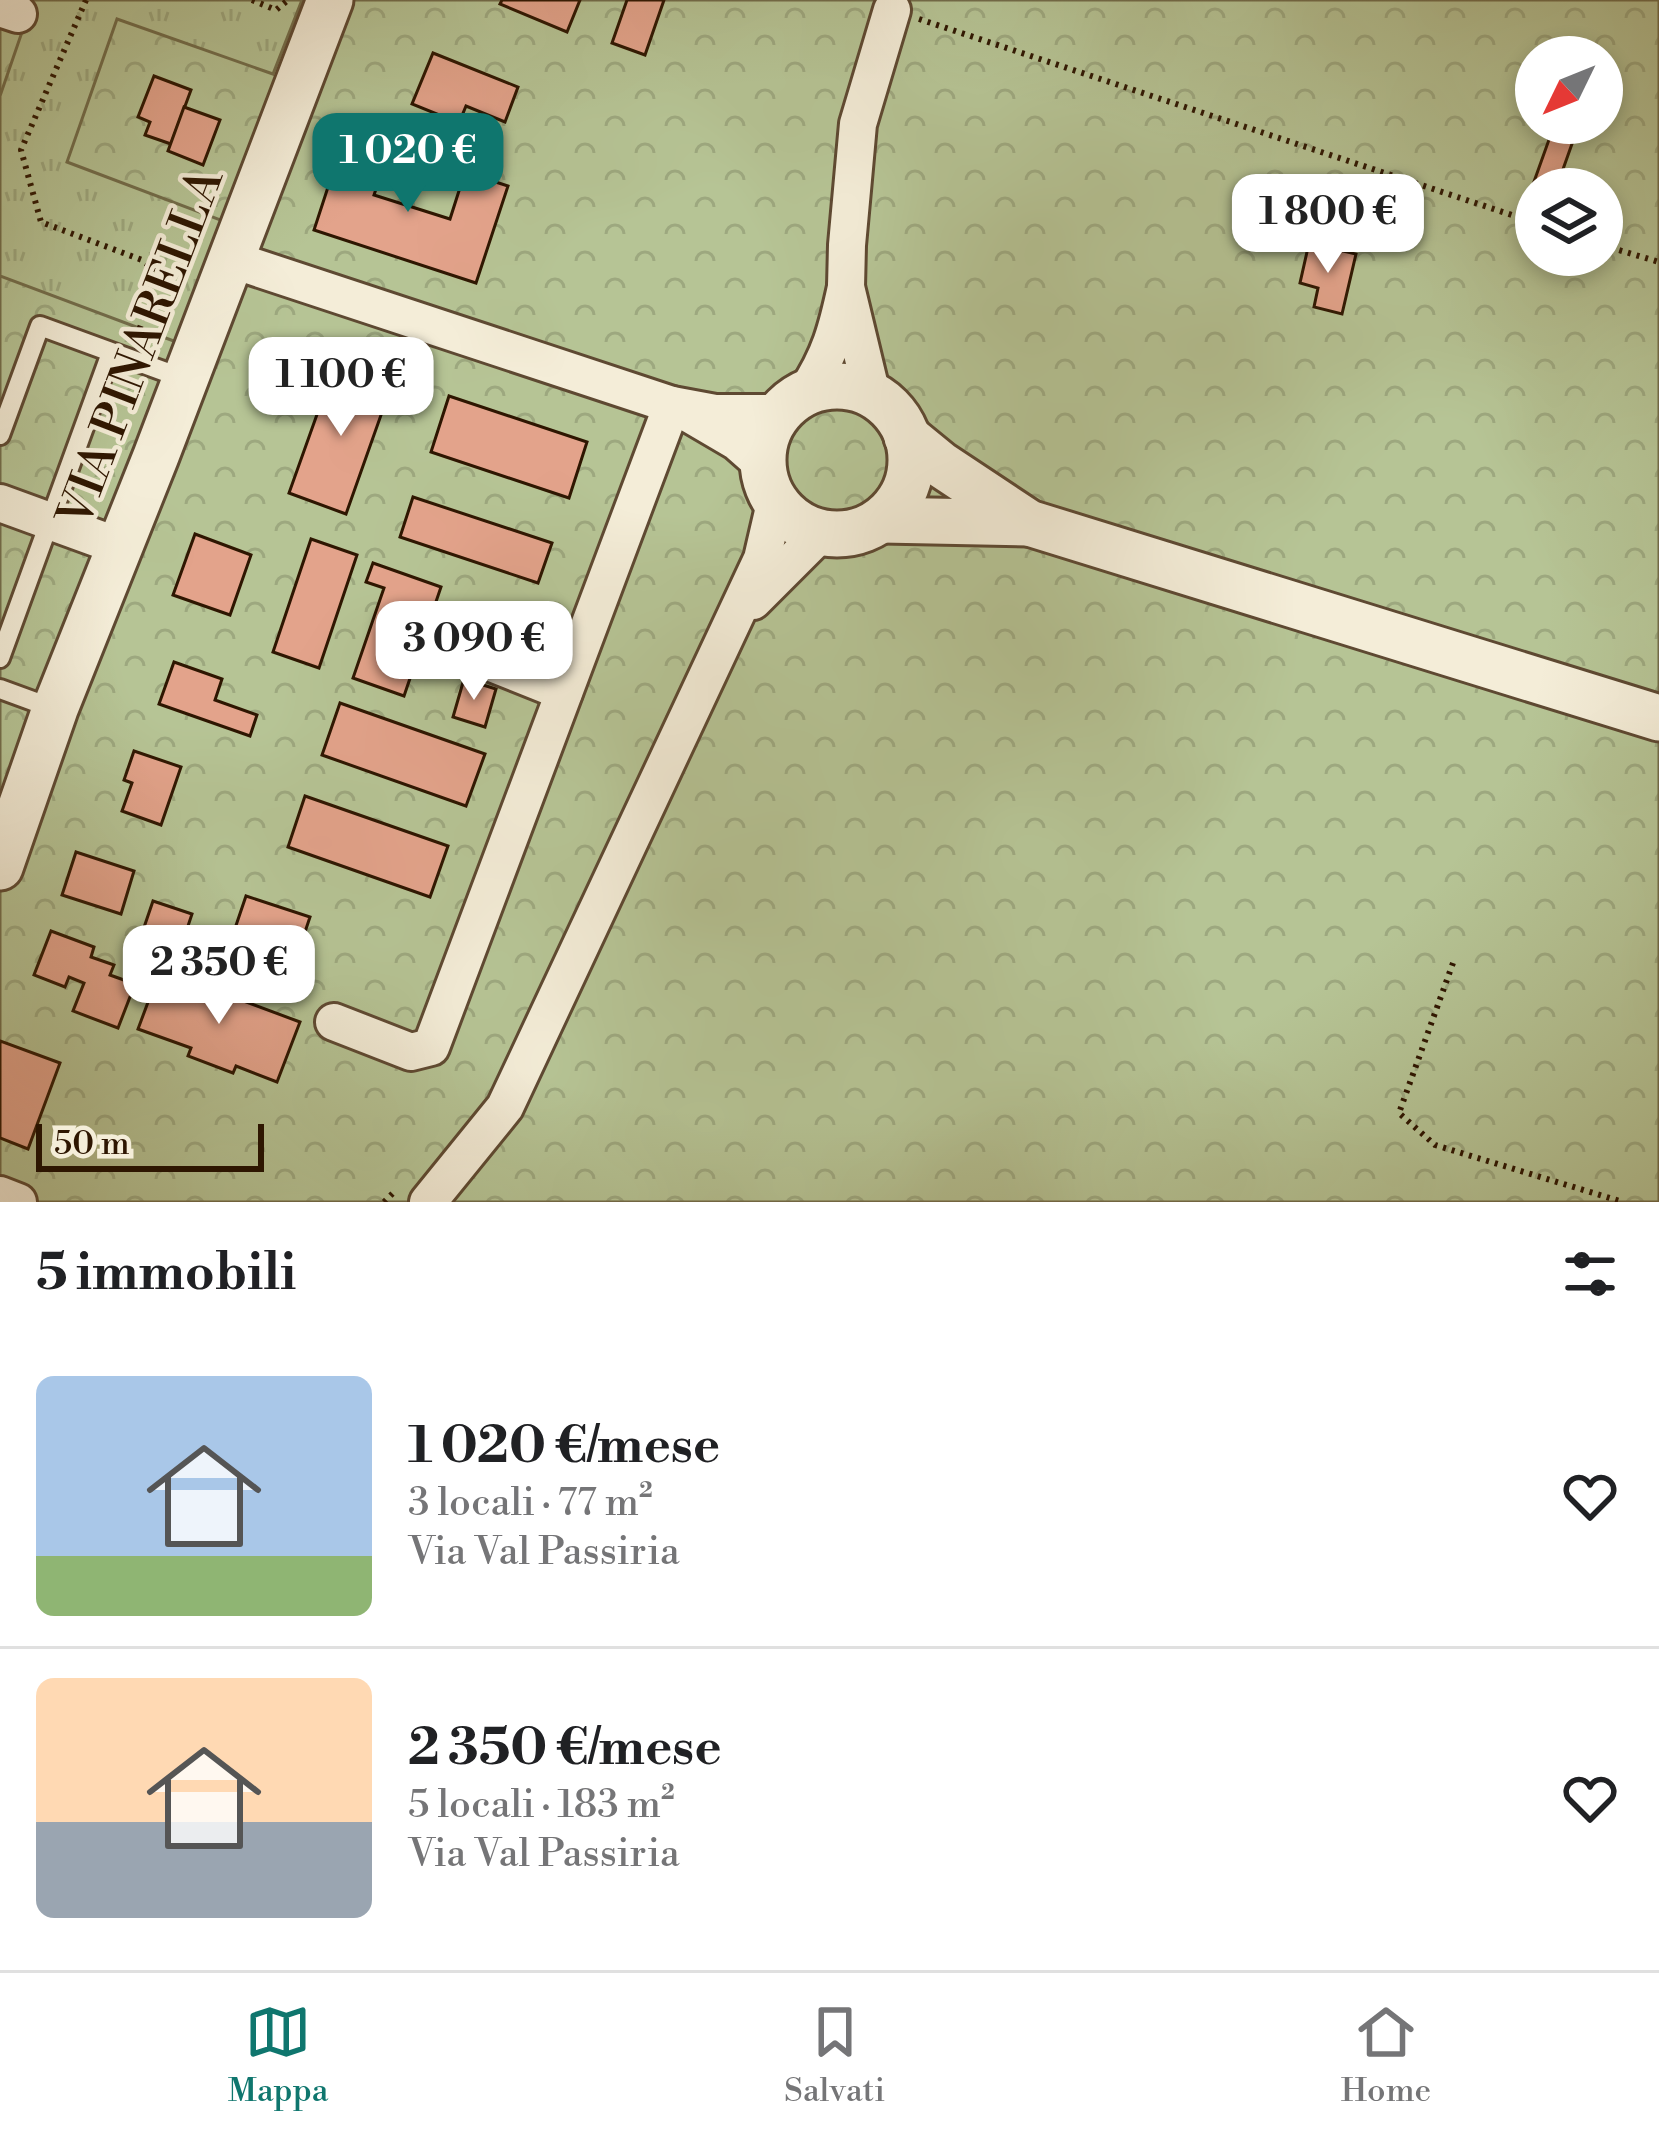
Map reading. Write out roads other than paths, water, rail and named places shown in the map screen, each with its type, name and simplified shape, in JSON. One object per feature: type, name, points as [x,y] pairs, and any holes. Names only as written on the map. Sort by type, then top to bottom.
[{"type":"street","name":"VIA PINARELLA","points":[[0,867],[55,709],[330,0]]},
{"type":"street","points":[[419,1190],[505,1107],[762,559],[769,483],[764,446],[824,366],[836,332],[846,286],[858,124],[892,10]]},
{"type":"street","points":[[230,259],[672,405],[716,412],[792,403],[839,386],[872,395],[899,420],[907,437],[908,482],[898,503],[882,520],[863,531],[821,533],[788,517],[737,442],[672,405]]},
{"type":"street","points":[[846,286],[872,395]]},
{"type":"street","points":[[334,1022],[411,1052],[431,1047],[672,405]]},
{"type":"street","points":[[907,437],[1029,523]]},
{"type":"street","points":[[0,503],[121,547]]},
{"type":"street","points":[[882,520],[1029,523],[1659,718]]},
{"type":"street","points":[[726,630],[821,533]]},
{"type":"street","points":[[484,660],[564,692]]},
{"type":"street","points":[[0,1195],[18,1202]]},
{"type":"lane","points":[[0,435],[40,326],[186,380]]},
{"type":"lane","points":[[0,658],[50,521],[120,356]]},
{"type":"lane","points":[[0,689],[55,709]]}]
